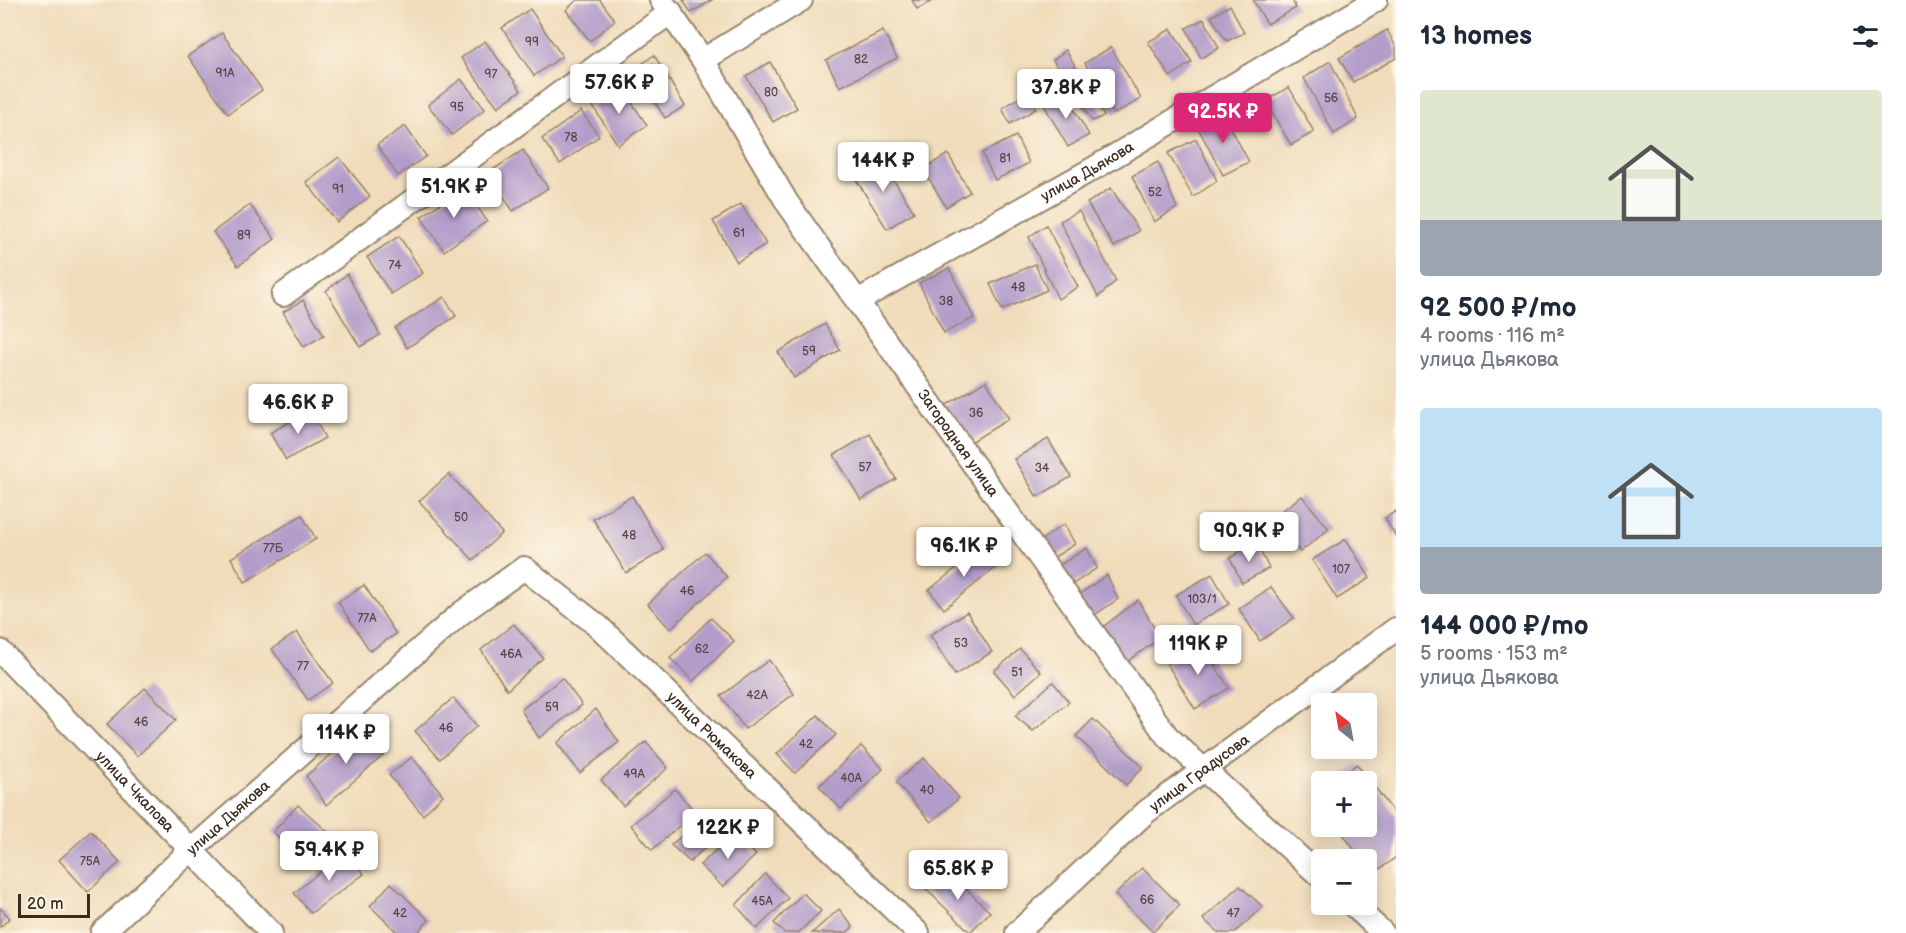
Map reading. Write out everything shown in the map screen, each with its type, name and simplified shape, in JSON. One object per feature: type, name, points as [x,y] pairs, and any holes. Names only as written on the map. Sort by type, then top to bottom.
[{"type":"street","points":[[703,60],[801,0]]},
{"type":"street","name":"улица Дьякова","points":[[859,300],[1096,167],[1376,0]]},
{"type":"street","points":[[283,295],[666,6]]},
{"type":"street","name":"Загородная улица","points":[[666,6],[703,60],[788,204],[859,300],[1167,736],[1311,868]]},
{"type":"street","name":"улица Дьякова","points":[[102,933],[190,851],[460,614],[524,568]]},
{"type":"street","name":"улица Рюмакова","points":[[524,568],[598,626],[918,933]]},
{"type":"street","name":"улица Градусова","points":[[1017,933],[1146,812],[1201,769],[1396,629]]},
{"type":"street","name":"улица Чкалова","points":[[0,651],[271,933]]},
{"type":"street","points":[[1364,915],[1383,933]]},
{"type":"building","points":[[577,0],[600,0],[615,20],[590,41],[566,10]]},
{"type":"building","points":[[683,0],[712,0],[691,13]]},
{"type":"building","points":[[912,0],[934,0],[917,9]]},
{"type":"building","points":[[1253,0],[1292,0],[1296,8],[1267,24]]},
{"type":"building","points":[[1230,5],[1244,33],[1227,41],[1211,17]]},
{"type":"building","points":[[530,9],[562,56],[534,76],[502,28]]},
{"type":"building","points":[[1204,19],[1219,48],[1201,58],[1186,28]]},
{"type":"building","points":[[1171,29],[1192,62],[1170,77],[1148,42]]},
{"type":"building","points":[[1387,30],[1396,47],[1396,58],[1353,82],[1339,58]]},
{"type":"building","points":[[883,31],[897,58],[840,87],[826,60]]},
{"type":"building","points":[[222,33],[262,90],[228,114],[188,56]]},
{"type":"building","points":[[485,41],[521,90],[498,107],[461,58]]},
{"type":"building","points":[[1111,47],[1141,99],[1114,114],[1085,63]]},
{"type":"building","points":[[1066,50],[1104,116],[1092,121],[1053,60]]},
{"type":"building","points":[[654,55],[685,106],[665,118],[634,70]]},
{"type":"building","points":[[1330,61],[1358,119],[1334,134],[1304,78]]},
{"type":"building","points":[[770,62],[797,108],[773,122],[746,76]]},
{"type":"building","points":[[461,79],[485,109],[452,135],[428,105]]},
{"type":"building","points":[[620,85],[647,125],[618,145],[592,105]]},
{"type":"building","points":[[1289,87],[1314,132],[1291,145],[1265,101]]},
{"type":"building","points":[[1064,92],[1089,135],[1068,147],[1044,105]]},
{"type":"building","points":[[1028,93],[1036,109],[1010,124],[1002,108]]},
{"type":"building","points":[[581,111],[599,136],[560,164],[542,139]]},
{"type":"building","points":[[1223,113],[1249,162],[1223,175],[1197,126]]},
{"type":"building","points":[[405,126],[426,156],[398,176],[377,145]]},
{"type":"building","points":[[1016,136],[1029,163],[995,180],[982,153]]},
{"type":"building","points":[[1196,139],[1217,181],[1193,197],[1168,153]]},
{"type":"building","points":[[523,150],[548,188],[513,211],[488,173]]},
{"type":"building","points":[[948,154],[970,192],[946,207],[923,169]]},
{"type":"building","points":[[339,157],[370,196],[337,222],[306,182]]},
{"type":"building","points":[[879,157],[914,212],[887,229],[852,173]]},
{"type":"building","points":[[1158,162],[1177,208],[1154,222],[1132,176]]},
{"type":"building","points":[[464,187],[487,221],[444,251],[421,217]]},
{"type":"building","points":[[1111,188],[1139,231],[1114,247],[1087,203]]},
{"type":"building","points":[[741,204],[766,244],[737,262],[713,221]]},
{"type":"building","points":[[250,205],[275,239],[238,266],[213,232]]},
{"type":"building","points":[[1079,211],[1116,281],[1098,297],[1060,221]]},
{"type":"building","points":[[1046,225],[1078,287],[1058,299],[1029,237]]},
{"type":"building","points":[[399,236],[423,273],[391,294],[367,257]]},
{"type":"building","points":[[1035,264],[1047,290],[1002,310],[990,284]]},
{"type":"building","points":[[949,268],[974,318],[944,333],[919,283]]},
{"type":"building","points":[[347,274],[380,335],[360,347],[326,291]]},
{"type":"building","points":[[444,297],[456,316],[407,348],[395,328]]},
{"type":"building","points":[[303,300],[324,335],[304,347],[283,312]]},
{"type":"building","points":[[825,324],[840,350],[794,378],[778,352]]},
{"type":"building","points":[[986,381],[1009,419],[966,445],[943,407]]},
{"type":"building","points":[[310,410],[325,438],[286,460],[270,433]]},
{"type":"building","points":[[870,434],[896,479],[861,500],[834,455]]},
{"type":"building","points":[[1048,439],[1071,477],[1037,497],[1014,459]]},
{"type":"building","points":[[449,474],[502,533],[473,560],[419,501]]},
{"type":"building","points":[[632,496],[664,550],[626,573],[593,519]]},
{"type":"building","points":[[1302,496],[1329,529],[1300,552],[1273,517]]},
{"type":"building","points":[[1396,511],[1396,537],[1385,518]]},
{"type":"building","points":[[302,515],[316,539],[245,582],[231,558]]},
{"type":"building","points":[[1064,524],[1075,544],[1045,563],[1034,545]]},
{"type":"building","points":[[1346,539],[1370,578],[1337,599],[1312,560]]},
{"type":"building","points":[[1255,542],[1269,568],[1242,583],[1230,558]]},
{"type":"building","points":[[984,546],[999,565],[944,609],[929,590]]},
{"type":"building","points":[[1087,548],[1097,568],[1064,590],[1053,569]]},
{"type":"building","points":[[705,552],[727,577],[670,629],[648,604]]},
{"type":"building","points":[[1212,574],[1229,604],[1193,625],[1176,595]]},
{"type":"building","points":[[1107,575],[1118,599],[1086,621],[1073,599]]},
{"type":"building","points":[[364,585],[396,634],[370,651],[338,602]]},
{"type":"building","points":[[1271,587],[1294,618],[1260,641],[1239,609]]},
{"type":"building","points":[[1138,600],[1160,638],[1125,663],[1103,627]]},
{"type":"building","points":[[967,612],[992,652],[955,675],[930,635]]},
{"type":"building","points":[[711,618],[734,641],[693,681],[670,658]]},
{"type":"building","points":[[514,624],[543,658],[507,690],[481,650]]},
{"type":"building","points":[[297,632],[333,683],[308,700],[272,649]]},
{"type":"building","points":[[1201,643],[1229,688],[1195,709],[1167,664]]},
{"type":"building","points":[[1020,649],[1041,672],[1015,695],[994,671]]},
{"type":"building","points":[[769,660],[794,694],[745,729],[721,696]]},
{"type":"building","points":[[562,678],[582,705],[539,738],[521,710]]},
{"type":"building","points":[[1053,682],[1069,702],[1033,731],[1015,716]]},
{"type":"building","points":[[145,688],[176,720],[137,756],[107,724]]},
{"type":"building","points":[[453,698],[477,726],[440,759],[415,731]]},
{"type":"building","points":[[596,709],[619,742],[580,773],[557,743]]},
{"type":"building","points":[[818,715],[836,735],[795,773],[777,754]]},
{"type":"building","points":[[1093,719],[1143,767],[1126,785],[1076,736]]},
{"type":"building","points":[[365,725],[385,754],[326,805],[306,776]]},
{"type":"building","points":[[646,742],[668,768],[623,806],[601,780]]},
{"type":"building","points":[[861,746],[883,769],[841,809],[819,786]]},
{"type":"building","points":[[412,757],[443,795],[423,815],[389,775]]},
{"type":"building","points":[[924,758],[959,798],[931,822],[896,782]]},
{"type":"building","points":[[1357,764],[1362,771],[1348,771]]},
{"type":"building","points":[[675,789],[695,812],[652,850],[631,825]]},
{"type":"building","points":[[1377,790],[1396,815],[1396,857],[1377,871],[1377,849],[1354,849],[1345,837],[1377,837]]},
{"type":"building","points":[[298,805],[328,832],[303,859],[273,832]]},
{"type":"building","points":[[700,820],[716,837],[690,862],[671,845]]},
{"type":"building","points":[[91,831],[120,862],[88,892],[59,860]]},
{"type":"building","points":[[734,833],[756,855],[723,887],[700,865]]},
{"type":"building","points":[[347,850],[364,874],[311,913],[294,893]]},
{"type":"building","points":[[1142,868],[1180,905],[1153,932],[1115,895]]},
{"type":"building","points":[[945,869],[990,912],[970,932],[926,889]]},
{"type":"building","points":[[765,874],[788,898],[757,929],[736,905]]},
{"type":"building","points":[[391,883],[429,920],[417,933],[398,933],[370,906]]},
{"type":"building","points":[[1240,886],[1263,907],[1234,933],[1219,933],[1203,919]]},
{"type":"building","points":[[803,893],[821,911],[798,933],[784,933],[774,923]]},
{"type":"building","points":[[0,908],[10,918],[0,927]]},
{"type":"building","points":[[839,909],[853,927],[846,933],[812,933]]}]
